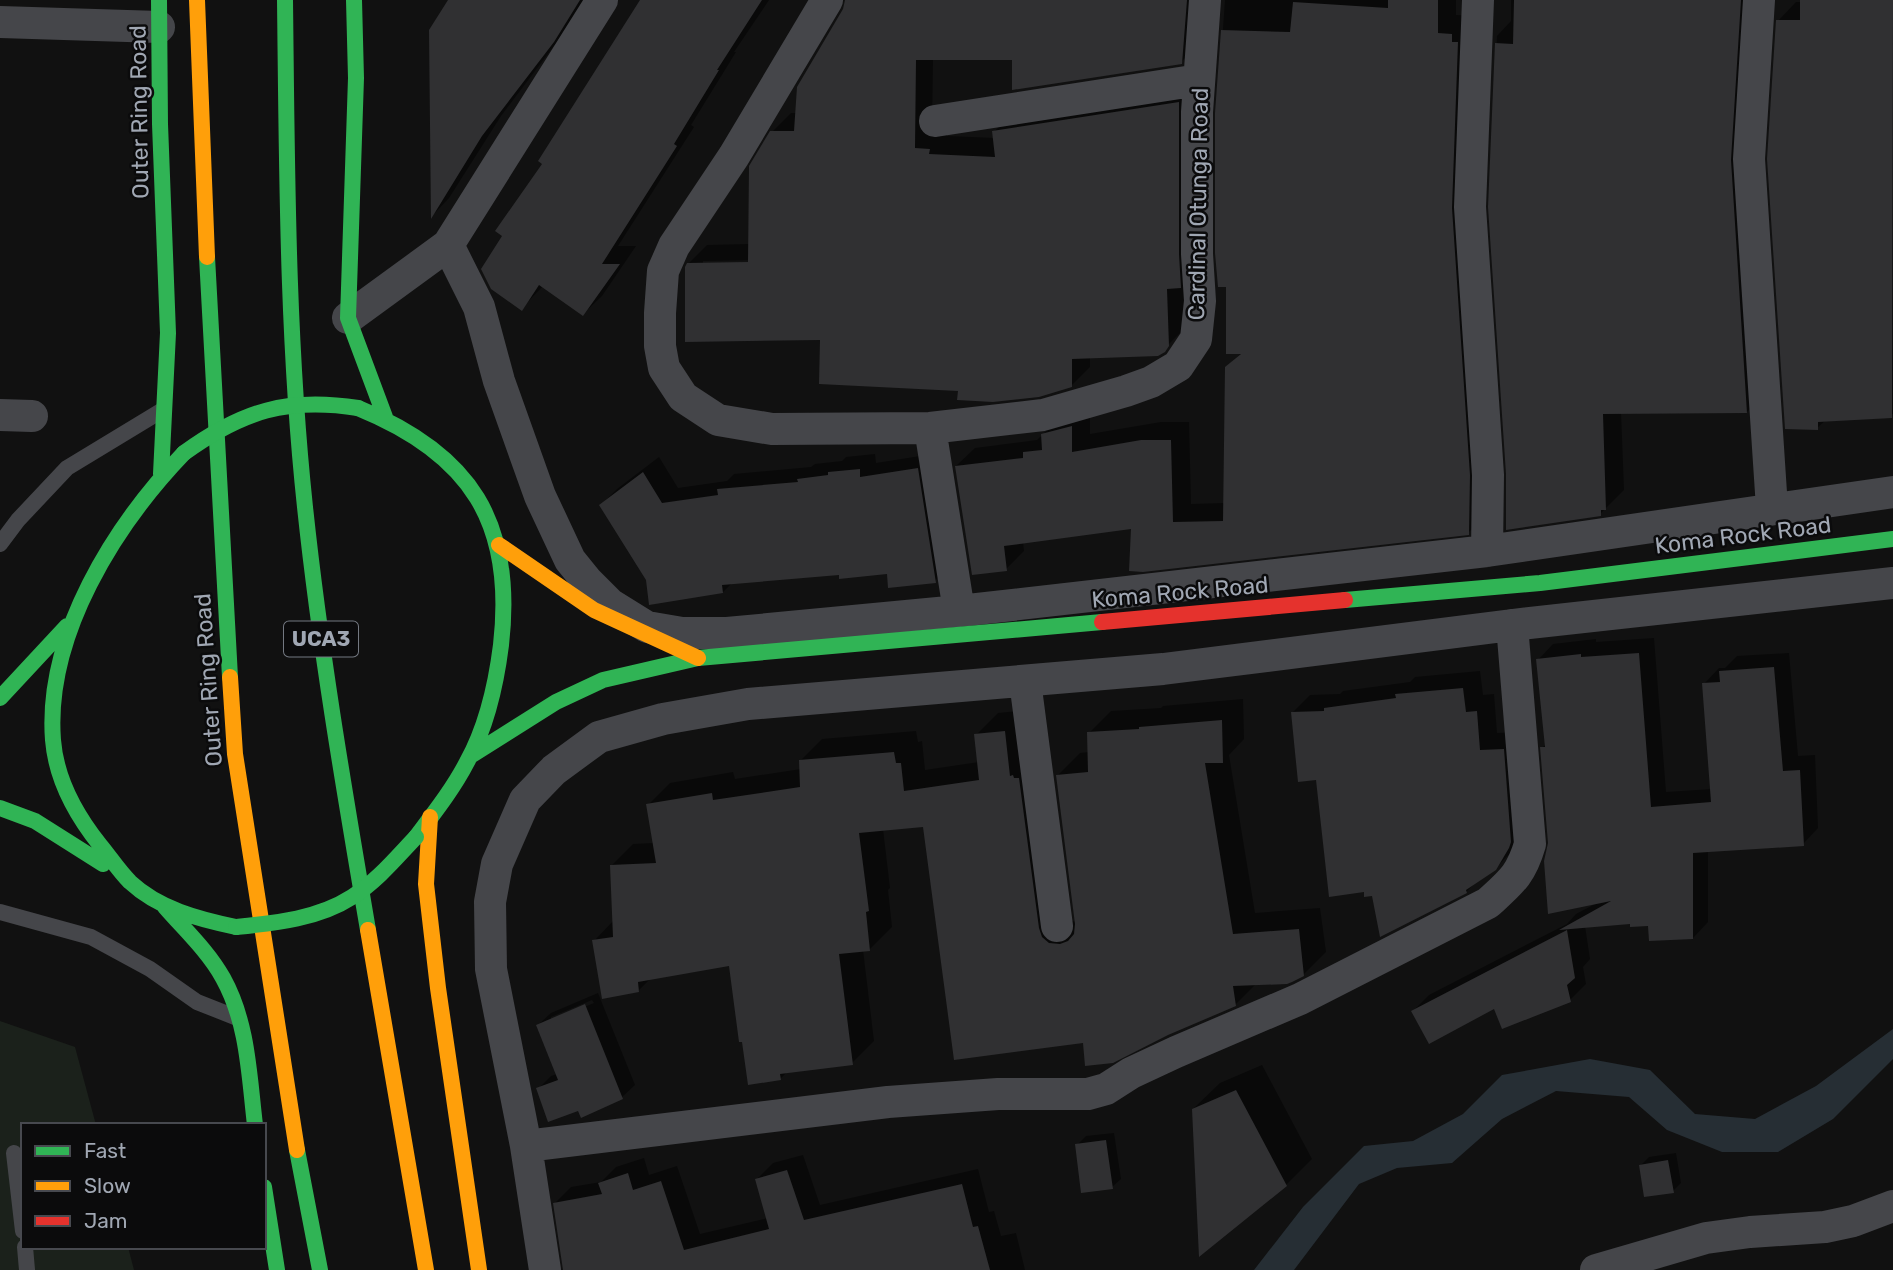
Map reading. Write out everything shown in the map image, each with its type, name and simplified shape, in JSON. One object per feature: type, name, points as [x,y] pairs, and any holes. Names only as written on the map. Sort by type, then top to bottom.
[{"type":"main road","name":"Outer Ring Road","points":[[197,0],[211,335],[234,754],[293,1127],[320,1270]]},
{"type":"main road","name":"UCA3","points":[[285,0],[286,224],[305,505],[327,689],[425,1270]]},
{"type":"main road","points":[[354,0],[356,78],[348,318],[385,417]]},
{"type":"main road","name":"Outer Ring Road","points":[[159,13],[160,124],[168,333],[161,474]]},
{"type":"main road","points":[[0,808],[35,821],[160,902],[197,919],[236,927],[290,920],[343,902],[384,872],[416,837],[472,755],[489,706],[500,650],[505,597],[499,545],[489,519],[464,477],[434,449],[385,417],[342,404],[295,402],[242,415],[184,453],[161,474],[121,531],[73,620],[53,699],[53,740],[66,789],[85,827],[131,883]]},
{"type":"main road","name":"Koma Rock Road","points":[[499,545],[594,610],[698,658],[1540,583],[1893,539]]},
{"type":"main road","points":[[0,698],[73,620]]},
{"type":"main road","points":[[472,755],[556,702],[603,680],[698,658]]},
{"type":"main road","points":[[430,817],[426,884],[479,1270]]},
{"type":"main road","points":[[160,902],[204,951],[224,979],[240,1018],[255,1123]]},
{"type":"main road","points":[[266,1200],[277,1270]]},
{"type":"street","points":[[348,318],[448,245],[601,0]]},
{"type":"street","name":"Cardinal Otunga Road","points":[[827,0],[734,156],[674,246],[663,271],[660,346],[664,368],[683,397],[718,420],[772,429],[930,428],[1043,415],[1151,382],[1178,366],[1196,339],[1200,301],[1197,254],[1197,112],[1205,0]]},
{"type":"street","points":[[1478,0],[1471,207],[1489,475],[1487,551]]},
{"type":"street","points":[[1759,0],[1749,159],[1772,508]]},
{"type":"street","points":[[0,22],[159,13]]},
{"type":"street","points":[[935,121],[1199,80]]},
{"type":"street","points":[[448,245],[479,307],[499,381],[540,496],[570,560],[610,604],[647,627],[682,633],[727,633],[959,611],[1487,551],[1893,492]]},
{"type":"street","points":[[0,415],[32,416]]},
{"type":"street","points":[[930,428],[959,611]]},
{"type":"street","points":[[545,1270],[526,1146],[491,969],[490,902],[497,864],[525,800],[554,770],[599,737],[663,719],[748,704],[1163,669],[1512,625],[1893,583]]},
{"type":"street","points":[[526,1146],[888,1102],[998,1094],[1088,1094],[1106,1089],[1131,1073],[1176,1052],[1300,999],[1489,903],[1512,882],[1523,866],[1530,844],[1512,625]]},
{"type":"street","points":[[1025,681],[1057,926]]},
{"type":"street","points":[[1596,1270],[1706,1238],[1825,1227],[1853,1221],[1893,1206]]},
{"type":"lane","points":[[0,544],[18,520],[68,468],[165,409]]},
{"type":"lane","points":[[0,912],[91,937],[150,969],[197,1002],[240,1018]]},
{"type":"lane","points":[[12,1153],[21,1217]]},
{"type":"lane","points":[[24,1249],[27,1270]]},
{"type":"shaded area","points":[[0,1021],[75,1047],[95,1123],[21,1123],[21,1249],[129,1249],[134,1270],[0,1270]]},
{"type":"shaded area","points":[[1893,1029],[1893,1059],[1833,1119],[1778,1152],[1722,1152],[1667,1130],[1629,1097],[1556,1091],[1502,1119],[1452,1163],[1397,1168],[1359,1184],[1294,1270],[1254,1270],[1303,1207],[1364,1146],[1413,1141],[1463,1114],[1502,1075],[1590,1059],[1650,1070],[1695,1114],[1755,1119],[1816,1086]]},
{"type":"building","points":[[448,0],[580,0],[554,42],[482,136],[431,219],[429,30]]},
{"type":"building","points":[[640,0],[762,0],[717,70],[674,144],[677,146],[602,264],[620,264],[583,316],[539,285],[522,311],[491,289],[481,269],[502,236],[495,231],[542,164],[538,161]]},
{"type":"building","points":[[845,0],[1187,0],[1182,64],[1012,90],[1012,60],[916,60],[915,148],[930,149],[929,154],[995,157],[992,131],[1179,102],[1181,288],[1167,289],[1169,346],[1165,352],[1158,356],[1072,359],[1072,387],[1039,397],[993,402],[957,400],[958,391],[819,384],[820,340],[685,342],[685,267],[687,263],[748,262],[749,166],[770,131],[794,131],[797,87],[843,9]]},
{"type":"building","points":[[1388,0],[1438,0],[1438,33],[1452,34],[1452,42],[1458,42],[1452,208],[1470,475],[1469,535],[1143,572],[1129,571],[1131,529],[1004,546],[1007,571],[972,575],[955,466],[1023,458],[1023,452],[1042,450],[1041,434],[1072,426],[1072,452],[1141,440],[1171,440],[1173,522],[1223,521],[1225,367],[1241,354],[1226,354],[1226,287],[1218,287],[1215,253],[1215,113],[1221,30],[1290,32],[1293,2],[1388,8]]},
{"type":"building","points":[[1514,0],[1741,0],[1731,160],[1747,413],[1603,414],[1606,510],[1601,510],[1601,516],[1506,530],[1506,474],[1488,207],[1495,43],[1513,44]]},
{"type":"building","points":[[1800,0],[1893,0],[1892,418],[1818,422],[1818,430],[1785,429],[1767,159],[1776,20],[1800,20]]},
{"type":"building","points":[[918,468],[936,583],[888,588],[887,574],[839,579],[839,575],[722,585],[723,593],[649,605],[646,580],[599,505],[643,472],[662,503],[718,495],[717,489],[798,482],[797,479],[828,475],[828,472],[860,469],[860,477]]},
{"type":"building","points":[[1639,653],[1651,807],[1711,802],[1702,683],[1720,682],[1719,671],[1774,667],[1783,771],[1800,770],[1804,846],[1693,853],[1693,939],[1649,941],[1648,926],[1630,927],[1630,924],[1559,930],[1611,901],[1548,914],[1544,861],[1548,843],[1540,747],[1545,747],[1536,659],[1581,654],[1581,657]]},
{"type":"building","points":[[1463,688],[1466,712],[1477,711],[1480,750],[1504,749],[1511,842],[1509,848],[1496,870],[1466,890],[1467,893],[1380,937],[1372,896],[1364,897],[1364,892],[1329,897],[1316,780],[1298,782],[1291,712],[1324,711],[1324,708],[1396,698],[1395,694]]},
{"type":"building","points":[[1222,720],[1223,763],[1205,763],[1233,934],[1299,929],[1304,976],[1287,984],[1233,986],[1236,1006],[1168,1035],[1113,1063],[1085,1066],[1083,1043],[954,1060],[923,827],[859,833],[869,911],[866,912],[870,951],[839,954],[853,1065],[780,1074],[781,1080],[748,1085],[742,1042],[739,1042],[729,966],[638,982],[639,992],[602,999],[592,940],[613,937],[610,865],[656,863],[646,804],[712,793],[713,800],[800,787],[799,760],[894,752],[896,763],[901,763],[904,791],[979,780],[974,734],[1005,731],[1010,776],[1019,778],[1039,928],[1042,937],[1049,943],[1060,944],[1068,941],[1074,934],[1075,924],[1056,775],[1088,772],[1087,732]]},
{"type":"building","points":[[1567,930],[1575,978],[1567,985],[1571,1002],[1502,1029],[1494,1009],[1429,1044],[1411,1011]]},
{"type":"building","points":[[585,1004],[623,1099],[581,1118],[578,1111],[548,1122],[536,1088],[558,1080],[536,1025]]},
{"type":"building","points":[[1236,1090],[1287,1186],[1199,1257],[1192,1109]]},
{"type":"building","points":[[1106,1140],[1113,1189],[1081,1193],[1075,1144]]},
{"type":"building","points":[[1668,1160],[1674,1193],[1644,1197],[1639,1165]]},
{"type":"building","points":[[787,1170],[804,1220],[962,1184],[973,1227],[978,1226],[990,1270],[563,1270],[553,1203],[602,1194],[598,1183],[628,1173],[633,1190],[661,1181],[684,1250],[769,1229],[755,1179]]},
{"type":"traffic: fast","points":[[159,0],[160,124],[168,333],[161,474]]},
{"type":"traffic: fast","points":[[285,0],[289,254],[299,444],[325,666],[368,930]]},
{"type":"traffic: fast","points":[[354,0],[356,78],[348,318],[385,417]]},
{"type":"traffic: fast","points":[[207,257],[230,677]]},
{"type":"traffic: fast","points":[[184,453],[226,427],[266,411],[309,404],[358,408]]},
{"type":"traffic: fast","points":[[358,408],[397,426],[430,447],[457,471],[477,498],[492,529],[500,563],[504,602],[501,645],[485,720],[462,772],[416,837]]},
{"type":"traffic: fast","points":[[184,453],[133,513],[90,584],[60,661],[54,700],[53,740],[58,768],[75,809],[130,882],[166,906],[236,927]]},
{"type":"traffic: fast","points":[[1345,600],[1540,583],[1893,539]]},
{"type":"traffic: fast","points":[[472,755],[556,702],[603,680],[698,658],[1102,622]]},
{"type":"traffic: fast","points":[[0,698],[67,626]]},
{"type":"traffic: fast","points":[[0,808],[35,821],[103,864]]},
{"type":"traffic: fast","points":[[236,927],[296,919],[339,904],[370,884],[416,837]]},
{"type":"traffic: fast","points":[[165,907],[210,959],[231,995],[243,1031],[255,1123]]},
{"type":"traffic: fast","points":[[297,1150],[320,1270]]},
{"type":"traffic: fast","points":[[266,1200],[277,1270]]},
{"type":"traffic: slow","points":[[197,0],[207,257]]},
{"type":"traffic: slow","points":[[499,545],[594,610],[698,658]]},
{"type":"traffic: slow","points":[[230,677],[235,754],[297,1150]]},
{"type":"traffic: slow","points":[[430,817],[426,884],[438,988],[479,1270]]},
{"type":"traffic: slow","points":[[368,930],[426,1270]]},
{"type":"traffic: jam","points":[[1102,622],[1345,600]]}]
